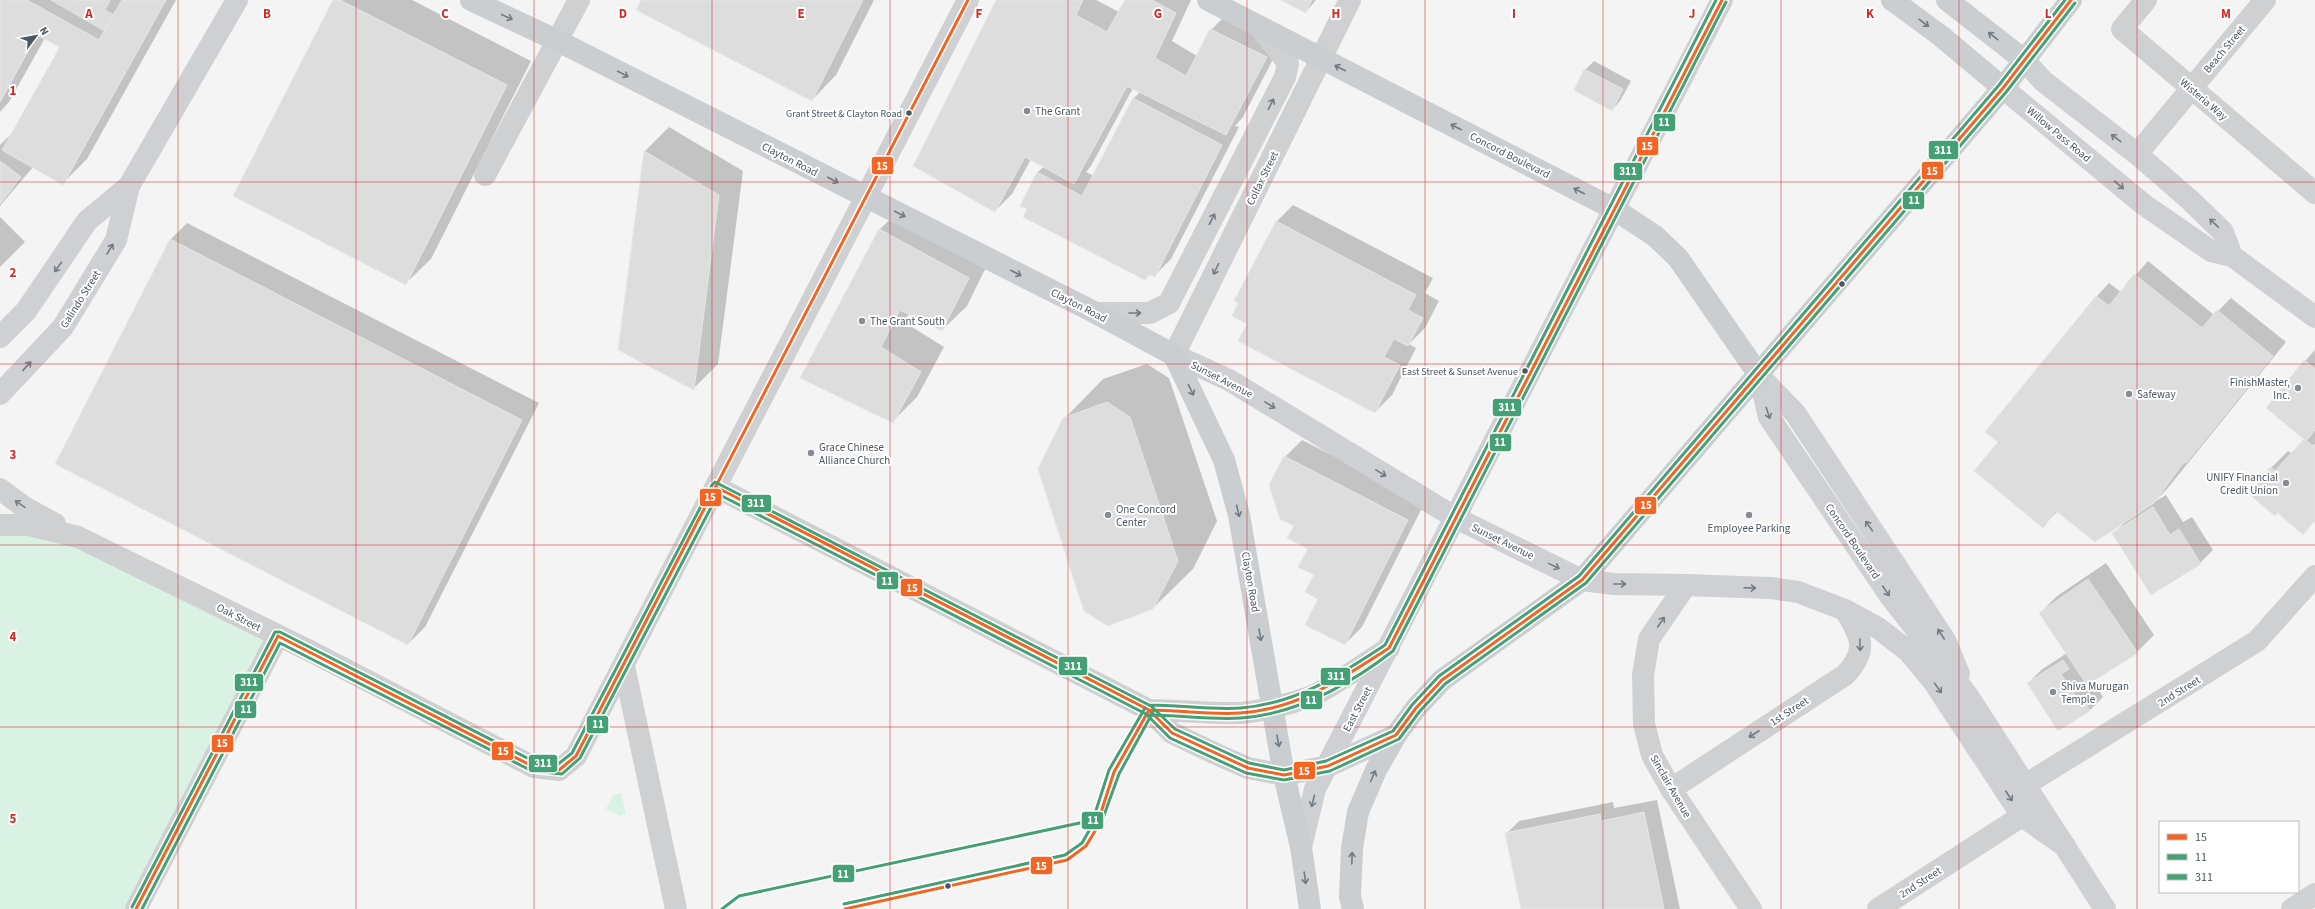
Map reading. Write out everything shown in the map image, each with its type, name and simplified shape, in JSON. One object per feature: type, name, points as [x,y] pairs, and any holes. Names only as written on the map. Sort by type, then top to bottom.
[{"type":"main road","name":"Galindo Street","points":[[0,394],[63,327],[116,240],[129,186],[237,0]]},
{"type":"main road","name":"Clayton Road","points":[[471,0],[558,41],[1096,313],[1174,355],[1224,460],[1239,515],[1284,775],[1301,847],[1310,909]]},
{"type":"main road","name":"Concord Boulevard","points":[[1208,0],[1614,209],[1655,236],[1678,258],[1758,375],[1769,417],[1890,596],[1968,696],[2105,909]]},
{"type":"main road","name":"East Street","points":[[1301,847],[1316,789],[1722,0]]},
{"type":"main road","name":"Willow Pass Road","points":[[1892,0],[1941,36],[2143,204],[2211,251],[2232,256],[2315,317]]},
{"type":"main road","points":[[1947,0],[2024,60],[2043,81],[2137,154],[2190,200],[2223,232],[2232,256]]},
{"type":"main road","points":[[1352,903],[1352,848],[1358,812],[1376,770],[1396,735],[1416,708],[1442,680],[1582,580],[2003,88],[2071,0]]},
{"type":"main road","name":"Galindo Street","points":[[0,337],[26,311],[87,222],[129,186]]},
{"type":"main road","name":"Sunset Avenue","points":[[1174,355],[1229,380],[1456,518],[1582,580],[1614,584],[1771,588],[1798,592],[1845,610]]},
{"type":"main road","name":"Concord Boulevard","points":[[1845,610],[1878,628],[1908,651],[1944,696],[2022,816],[2065,846]]},
{"type":"street","points":[[485,175],[579,0]]},
{"type":"street","points":[[676,909],[624,666],[968,0]]},
{"type":"street","name":"Colfax Street","points":[[1174,355],[1350,0]]},
{"type":"street","name":"Wisteria Way","points":[[2146,0],[2122,29],[2315,193]]},
{"type":"street","name":"Beach Street","points":[[2137,154],[2265,0]]},
{"type":"street","points":[[1096,313],[1150,313],[1169,303],[1285,77],[1288,63],[1260,27]]},
{"type":"street","points":[[716,487],[1149,710],[1172,733],[1248,768],[1284,775],[1328,766],[1396,735]]},
{"type":"street","points":[[0,489],[24,507],[78,537]]},
{"type":"street","name":"Oak Street","points":[[0,524],[29,525],[78,537],[278,636],[534,767],[559,770],[576,756],[624,666]]},
{"type":"street","name":"2nd Street","points":[[2025,785],[2257,641],[2315,576]]},
{"type":"street","name":"Sinclair Avenue","points":[[1686,585],[1649,639],[1645,656],[1644,724],[1652,755],[1671,789],[1751,909]]},
{"type":"street","name":"1st Street","points":[[1671,789],[1845,675],[1856,664],[1861,648],[1858,631],[1845,610]]},
{"type":"street","points":[[136,909],[278,636]]},
{"type":"street","points":[[1149,710],[1182,710],[1205,714],[1242,713],[1272,707],[1318,693],[1389,648]]},
{"type":"street","name":"2nd Street","points":[[1878,909],[2022,816]]},
{"type":"street","points":[[2292,909],[2315,894]]},
{"type":"green space","points":[[0,525],[29,525],[278,636],[136,909],[0,909]]},
{"type":"green space","points":[[621,793],[626,813],[620,816],[606,809],[613,795]]},
{"type":"building","points":[[0,0],[27,0],[99,40],[122,0],[166,0],[63,185],[2,150],[60,47],[37,35],[0,102]]},
{"type":"building","points":[[51,0],[110,0],[105,10],[114,15],[105,31]]},
{"type":"building","points":[[333,0],[340,0],[507,85],[406,285],[233,196]]},
{"type":"building","points":[[641,0],[863,0],[812,101],[636,10]]},
{"type":"building","name":"The Grant","points":[[996,0],[1083,0],[1076,15],[1107,32],[1125,0],[1152,0],[1176,13],[1155,58],[1186,76],[1210,29],[1267,57],[1226,135],[1127,86],[1074,184],[1025,157],[995,212],[913,166]]},
{"type":"building","points":[[1281,0],[1312,0],[1306,13]]},
{"type":"building","points":[[1584,69],[1623,89],[1612,111],[1574,90]]},
{"type":"building","points":[[1133,98],[1222,145],[1155,277],[1148,274],[1145,280],[1023,217],[1027,209],[1020,206],[1037,172],[1082,196]]},
{"type":"building","points":[[644,151],[719,195],[694,390],[618,350]]},
{"type":"building","points":[[0,161],[21,177],[0,204]]},
{"type":"building","points":[[1276,221],[1416,295],[1408,310],[1423,318],[1408,346],[1394,339],[1384,357],[1400,365],[1375,413],[1238,341],[1247,324],[1232,316],[1238,303],[1234,301]]},
{"type":"building","name":"The Grant South","points":[[879,229],[969,278],[942,331],[900,310],[881,347],[921,372],[893,423],[800,378]]},
{"type":"building","points":[[170,239],[522,420],[408,645],[55,464]]},
{"type":"building","name":"Safeway","points":[[2134,274],[2202,328],[2217,310],[2273,356],[2186,463],[2184,462],[2154,503],[2095,542],[2056,511],[2043,528],[1974,471],[1998,442],[1985,432],[2096,296],[2109,306]]},
{"type":"building","name":"FinishMaster, Inc.","points":[[2304,360],[2315,369],[2315,430],[2306,441],[2266,408]]},
{"type":"building","name":"One Concord Center","points":[[1107,402],[1130,417],[1178,561],[1153,609],[1108,626],[1084,611],[1038,469],[1063,418]]},
{"type":"building","name":"UNIFY Financial Credit Union","points":[[2304,439],[2313,446],[2315,444],[2315,520],[2303,535],[2278,513],[2275,516],[2249,494],[2270,467],[2275,471]]},
{"type":"building","points":[[1284,456],[1408,520],[1345,645],[1305,625],[1318,599],[1305,592],[1314,575],[1298,567],[1308,549],[1287,538],[1294,526],[1280,519],[1269,485]]},
{"type":"building","points":[[2153,507],[2170,535],[2179,529],[2201,564],[2151,595],[2112,533]]},
{"type":"building","points":[[2088,579],[2138,653],[2087,685],[2039,613]]},
{"type":"building","name":"Shiva Murugan Temple","points":[[2063,660],[2069,669],[2061,674],[2081,704],[2084,701],[2090,711],[2058,731],[2027,683]]},
{"type":"building","points":[[1644,812],[1664,909],[1521,909],[1505,833],[1600,814],[1601,821]]},
{"type":"transit line","name":"15","points":[[136,909],[278,636],[534,767],[559,770],[576,756],[968,0]]},
{"type":"transit line","name":"311","points":[[1149,705],[1241,708],[1282,700],[1300,694],[1335,677],[1385,645],[1716,0]]},
{"type":"transit line","name":"15","points":[[1149,710],[1240,713],[1281,706],[1319,691],[1354,671],[1389,648],[1722,0]]},
{"type":"transit line","name":"311","points":[[132,907],[275,632],[280,632],[535,762],[557,765],[572,753],[712,485],[715,482],[1151,706],[1175,729],[1249,763],[1284,770],[1326,761],[1393,731],[1412,705],[1439,676],[1579,576],[1999,85],[2065,0]]},
{"type":"transit line","name":"15","points":[[716,487],[1149,710],[1172,733],[1248,768],[1284,775],[1328,766],[1396,735],[1416,708],[1442,680],[1582,580],[2003,88],[2071,0]]},
{"type":"transit line","name":"11","points":[[1149,715],[1241,718],[1282,711],[1322,696],[1359,675],[1393,651],[1726,2]]},
{"type":"transit line","name":"11","points":[[142,909],[280,643],[532,771],[562,774],[580,758],[718,494],[1146,714],[1170,738],[1246,773],[1284,780],[1330,771],[1399,739],[1420,711],[1445,684],[1586,583],[2007,91],[2075,3]]},
{"type":"transit line","name":"311","points":[[844,904],[1065,855],[1082,843],[1090,829],[1109,770],[1145,708]]},
{"type":"transit line","name":"15","points":[[845,909],[1067,860],[1086,846],[1095,831],[1114,772],[1149,710]]},
{"type":"transit line","name":"11","points":[[722,909],[739,896],[1103,818],[1119,774],[1153,712]]},
{"type":"place","name":"The Grant","points":[[1027,111]]},
{"type":"place","name":"Grant Street & Clayton Road","points":[[909,113]]},
{"type":"place","name":"The Grant South","points":[[862,321]]},
{"type":"place","name":"East Street & Sunset Avenue","points":[[1525,371]]},
{"type":"place","name":"FinishMaster, Inc.","points":[[2298,388]]},
{"type":"place","name":"Safeway","points":[[2129,394]]},
{"type":"place","name":"Grace Chinese Alliance Church","points":[[811,453]]},
{"type":"place","name":"UNIFY Financial Credit Union","points":[[2286,483]]},
{"type":"place","name":"One Concord Center","points":[[1108,515]]},
{"type":"place","name":"Employee Parking","points":[[1749,515]]},
{"type":"place","name":"Shiva Murugan Temple","points":[[2053,692]]}]
